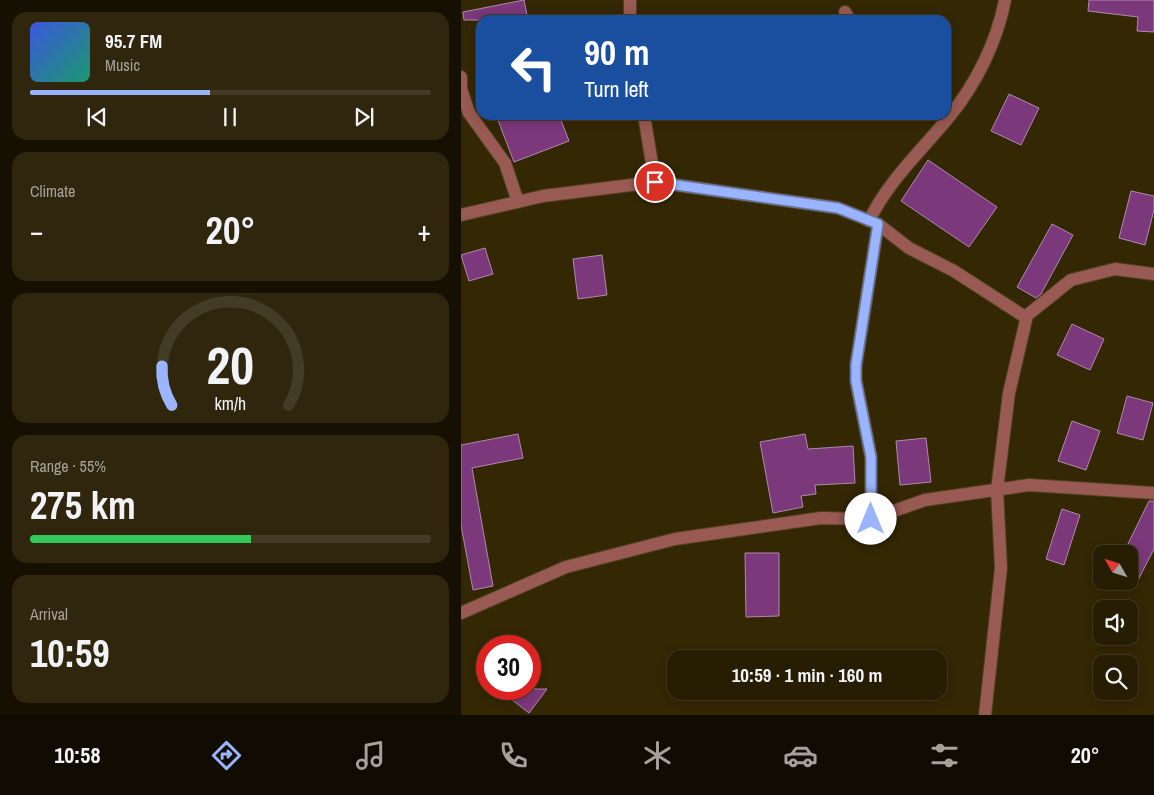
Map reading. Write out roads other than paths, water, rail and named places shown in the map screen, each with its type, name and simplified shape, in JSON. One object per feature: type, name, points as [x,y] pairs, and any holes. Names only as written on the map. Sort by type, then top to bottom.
[{"type":"street","points":[[629,0],[630,15]]},
{"type":"street","points":[[951,109],[981,68],[1001,19],[1005,0]]},
{"type":"street","points":[[461,77],[461,89],[469,113],[505,163],[518,202]]},
{"type":"street","points":[[646,120],[655,182]]},
{"type":"street","points":[[871,519],[871,457],[856,381],[856,365],[874,223],[888,188],[942,120]]},
{"type":"street","points":[[461,215],[543,196],[655,182],[838,208],[874,223],[909,248],[954,272],[1025,317]]},
{"type":"street","points":[[1025,317],[1071,280],[1115,269],[1154,274]]},
{"type":"street","points":[[985,715],[1001,568],[997,490],[1009,393],[1026,320],[1025,317]]},
{"type":"street","points":[[461,613],[566,567],[675,540],[821,518],[871,519],[925,500],[1029,485],[1154,493]]}]
